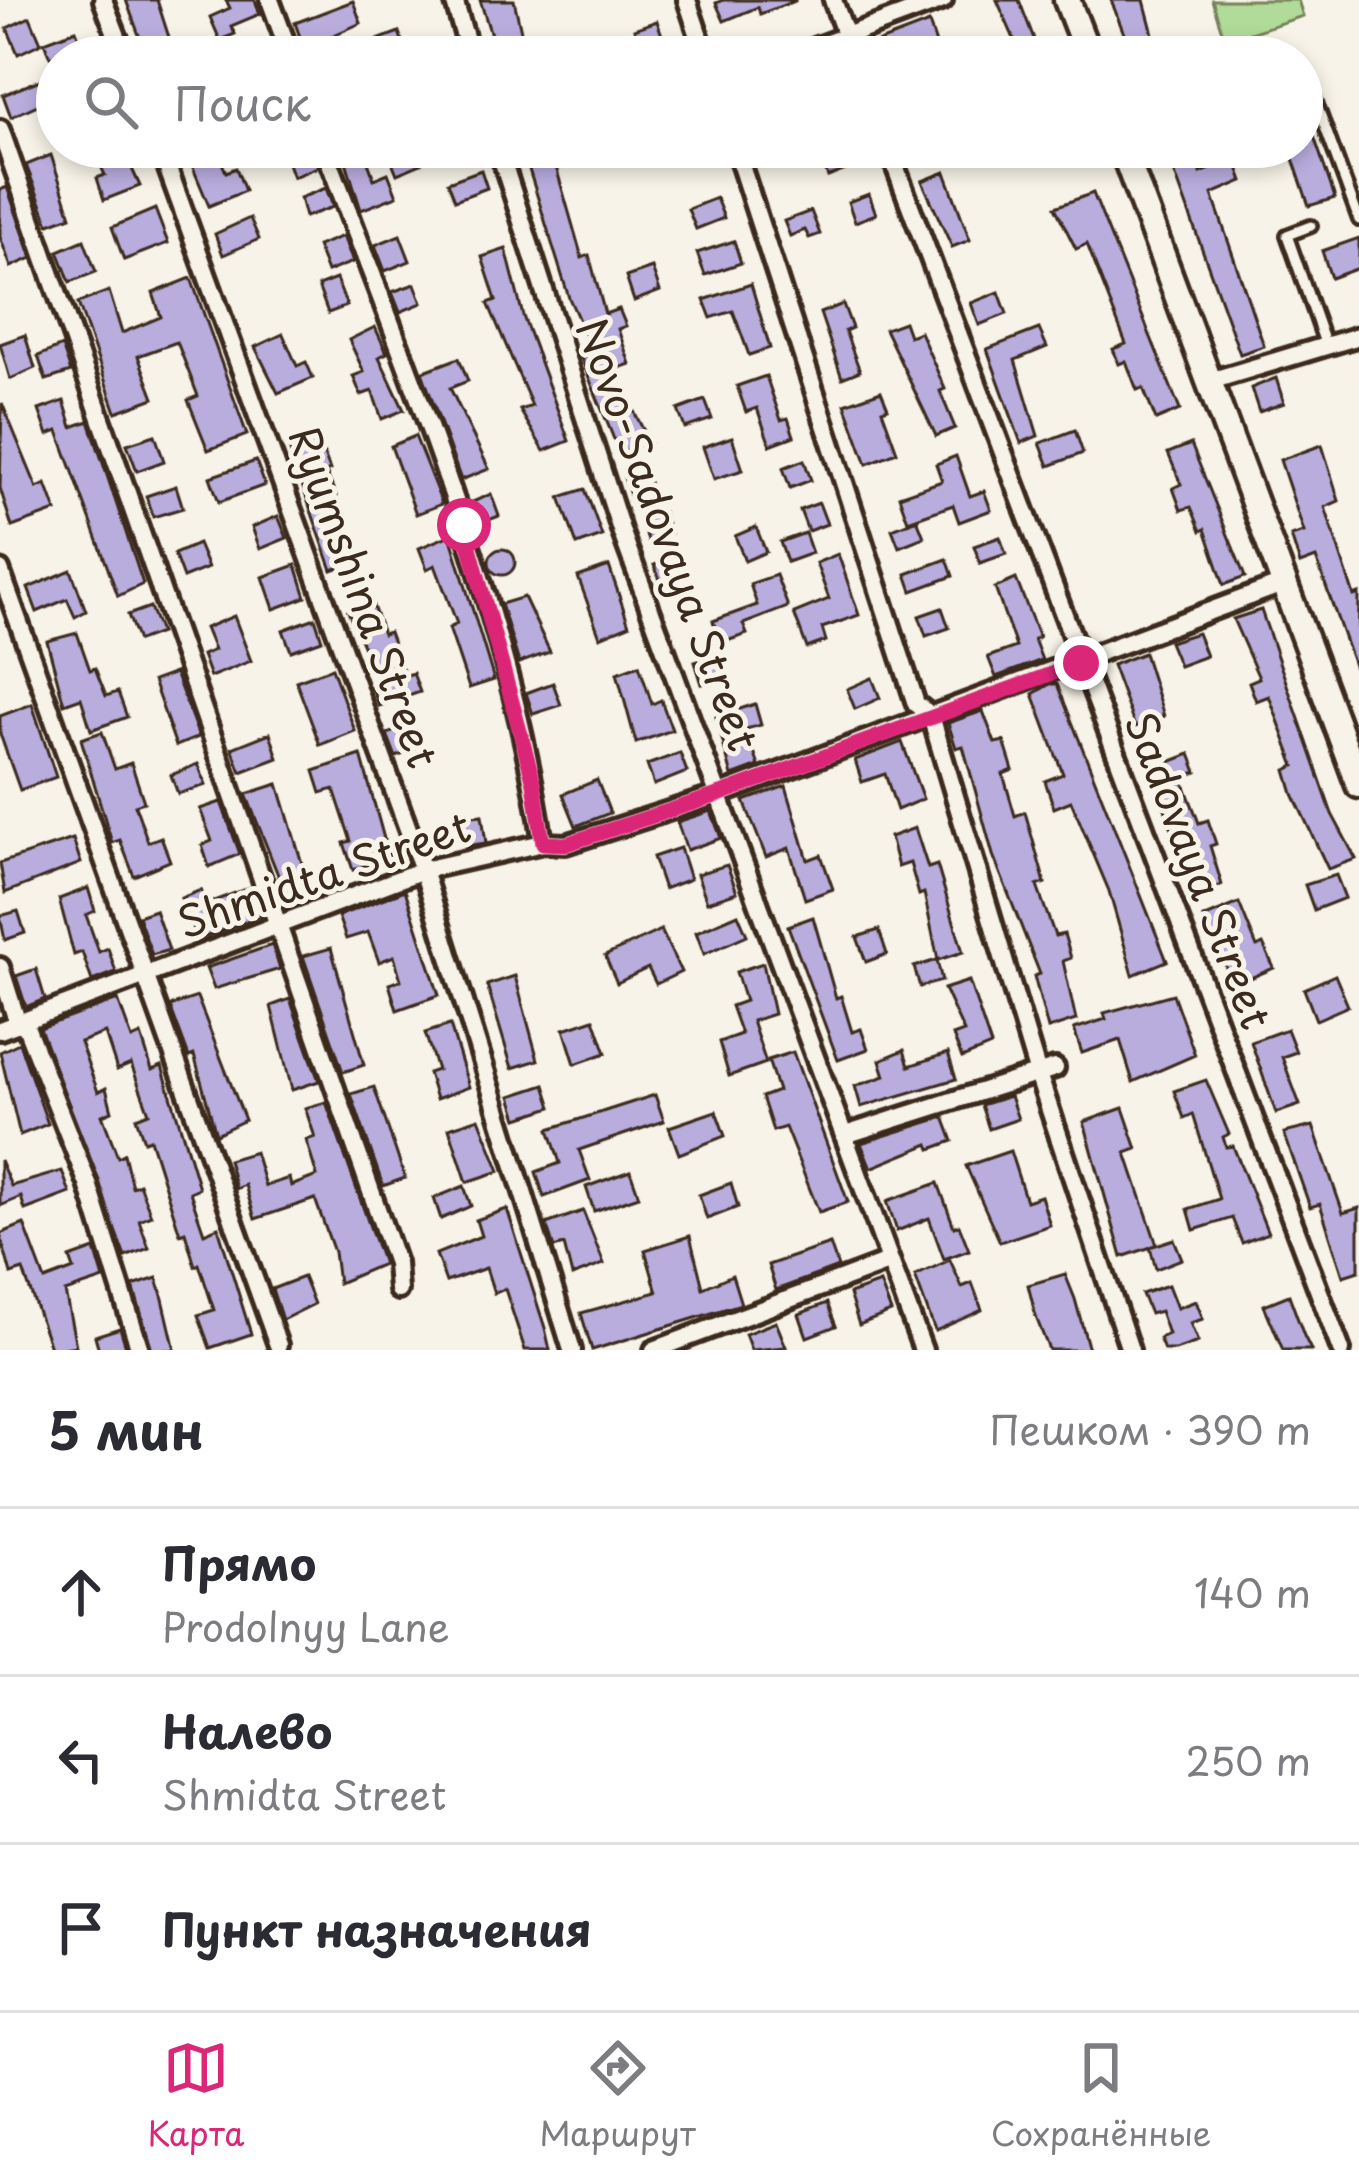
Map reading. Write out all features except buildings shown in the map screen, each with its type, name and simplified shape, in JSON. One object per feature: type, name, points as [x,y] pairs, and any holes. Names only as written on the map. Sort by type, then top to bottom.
[{"type":"main road","points":[[1067,0],[1081,36]]},
{"type":"main road","points":[[1130,168],[1359,784]]},
{"type":"street","points":[[103,0],[117,36]]},
{"type":"street","points":[[270,0],[283,36]]},
{"type":"street","points":[[454,0],[465,36]]},
{"type":"street","points":[[687,0],[699,36]]},
{"type":"street","points":[[833,0],[846,36]]},
{"type":"street","points":[[852,36],[943,0]]},
{"type":"street","points":[[0,129],[396,1263],[398,1290]]},
{"type":"street","name":"Ryumshina Street","points":[[168,168],[423,870],[572,1350]]},
{"type":"street","points":[[332,168],[464,525],[534,783],[543,843]]},
{"type":"street","name":"Novo-Sadovaya Street","points":[[505,168],[622,533],[923,1350]]},
{"type":"street","points":[[742,168],[916,704],[931,716],[1047,1071],[1130,1350]]},
{"type":"street","name":"Sadovaya Street","points":[[896,168],[1340,1350]]},
{"type":"street","points":[[1210,381],[1359,336]]},
{"type":"street","points":[[0,569],[6,604],[278,1346]]},
{"type":"street","name":"Shmidta Street","points":[[0,1030],[423,870],[543,843],[566,844],[721,794],[1285,584]]},
{"type":"street","points":[[0,968],[88,1184],[140,1350]]},
{"type":"street","points":[[845,1135],[1047,1071]]},
{"type":"street","points":[[654,1350],[888,1262]]},
{"type":"lane","points":[[1323,122],[1359,220]]},
{"type":"lane","points":[[1311,226],[1287,235],[1326,346]]},
{"type":"green space","points":[[1212,0],[1298,0],[1303,16],[1241,36],[1223,36]]},
{"type":"route","points":[[464,525],[534,783],[543,843],[566,844],[721,794],[1081,663]]}]
